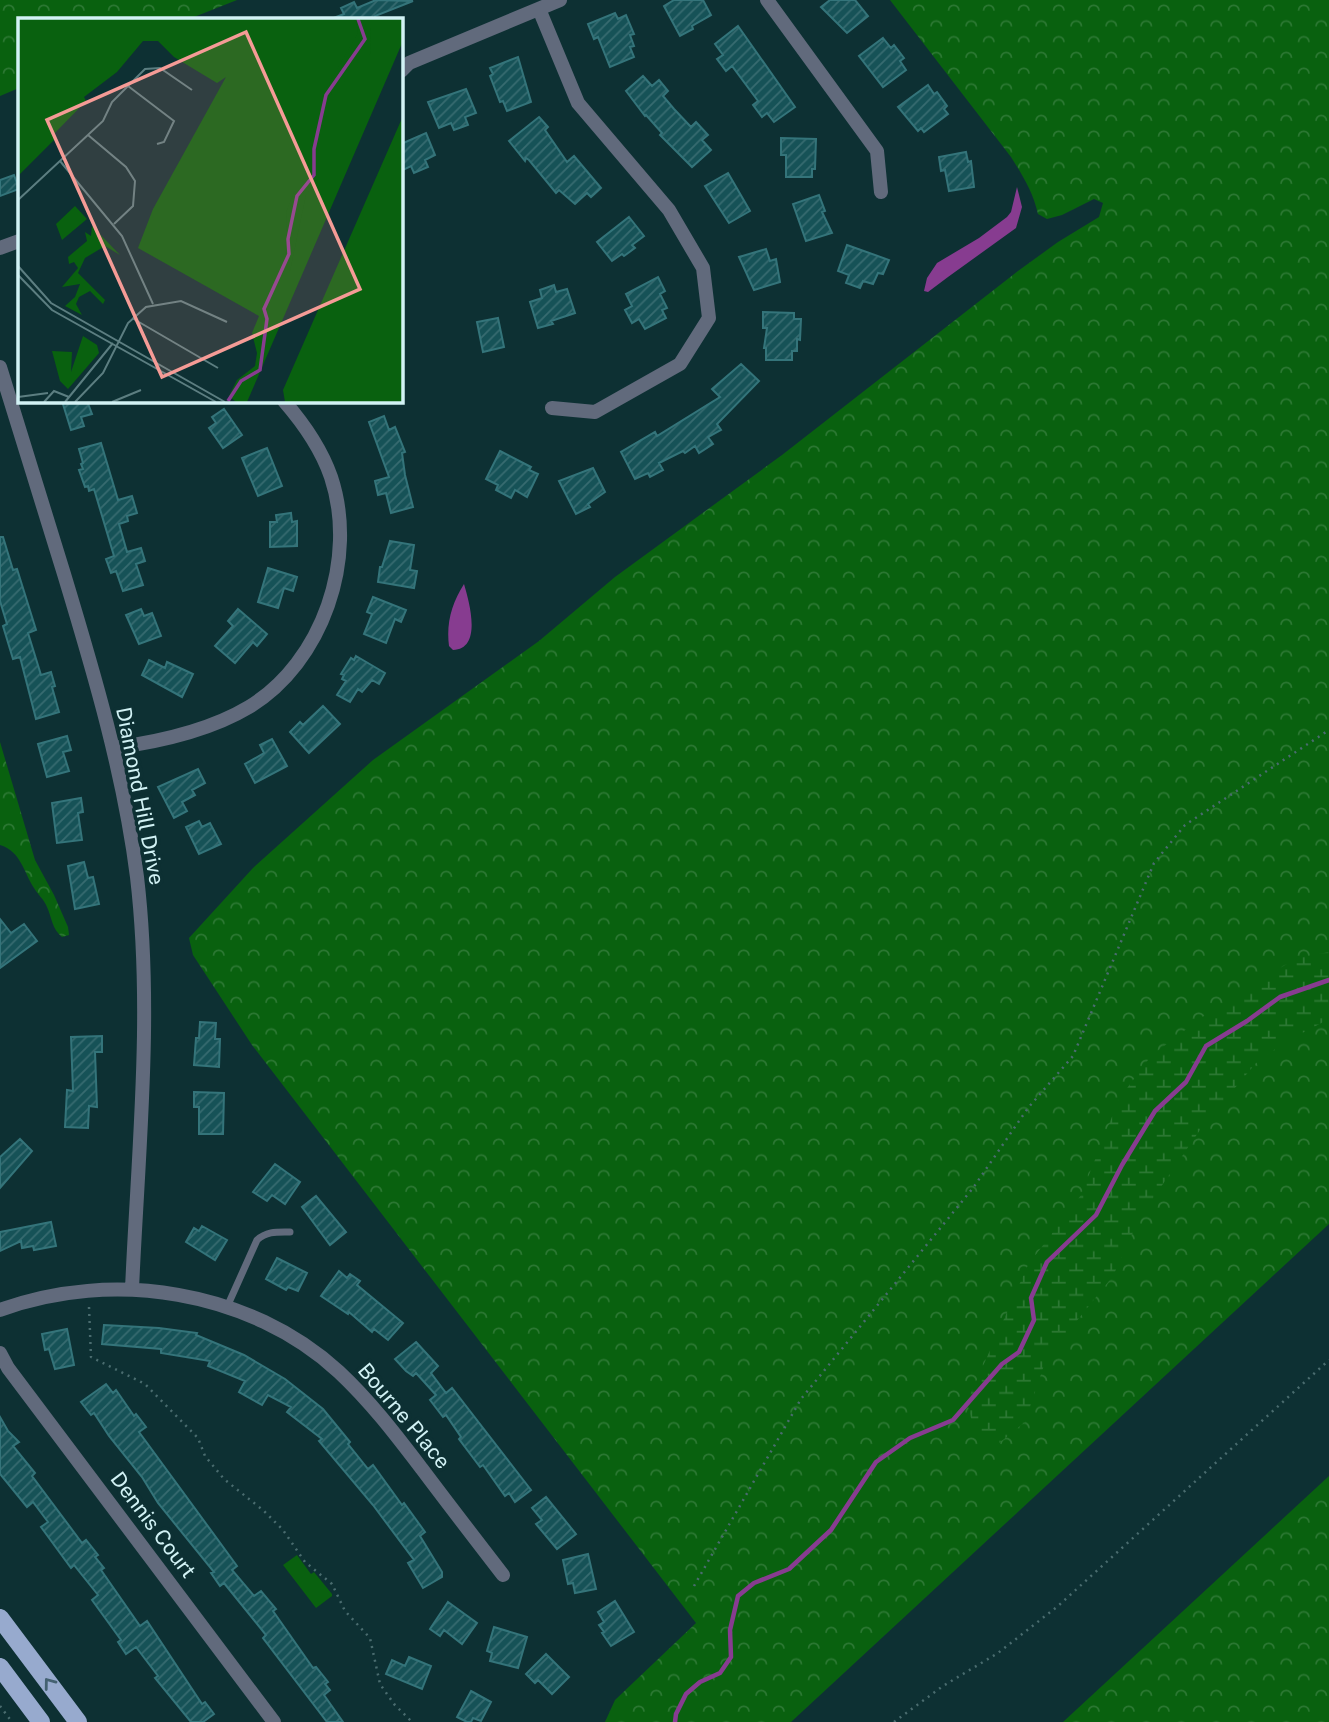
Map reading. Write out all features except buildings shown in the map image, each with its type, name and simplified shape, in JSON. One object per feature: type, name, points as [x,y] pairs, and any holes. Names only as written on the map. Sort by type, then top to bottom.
[{"type":"main road","points":[[0,1618],[78,1722]]},
{"type":"main road","points":[[0,1667],[41,1722]]},
{"type":"street","points":[[402,70],[408,63],[560,0]]},
{"type":"street","points":[[767,0],[877,151],[881,192]]},
{"type":"street","points":[[539,9],[578,103],[669,210],[703,268],[709,318],[680,364],[595,412],[552,408]]},
{"type":"street","points":[[0,248],[18,241]]},
{"type":"street","name":"Diamond Hill Drive","points":[[0,367],[92,665],[113,748],[137,877],[145,1012],[132,1289]]},
{"type":"street","points":[[113,748],[173,737],[249,707],[286,674],[316,633],[331,596],[339,556],[336,498],[322,454],[306,428],[285,402]]},
{"type":"street","name":"Bourne Place","points":[[0,1310],[34,1299],[89,1289],[132,1289],[167,1293],[227,1308],[296,1340],[337,1370],[368,1400],[503,1575]]},
{"type":"street","name":"Dennis Court","points":[[0,1353],[8,1368],[274,1722]]},
{"type":"lane","points":[[227,1308],[257,1240],[271,1232],[289,1232]]},
{"type":"path","points":[[694,1586],[801,1399],[973,1188],[1028,1108],[1073,1056],[1154,863],[1185,825],[1329,730]]},
{"type":"path","points":[[89,1289],[91,1357],[145,1384],[198,1438],[205,1456],[224,1479],[264,1511],[283,1531],[305,1562],[332,1584],[345,1611],[370,1638],[380,1684],[394,1704],[412,1722]]},
{"type":"path","points":[[894,1722],[943,1686],[998,1653],[1058,1606],[1329,1360]]},
{"type":"path","points":[[0,1706],[12,1722]]},
{"type":"green space","points":[[0,0],[237,0],[192,18],[18,18],[18,88],[0,96]]},
{"type":"green space","points":[[890,0],[1329,0],[1329,1224],[791,1722],[605,1722],[615,1700],[696,1623],[252,1045],[193,955],[189,938],[253,868],[373,760],[539,641],[615,577],[782,455],[1018,271],[1099,217],[1103,203],[1094,199],[1062,215],[1047,219],[1038,214],[1030,191],[1011,157]]},
{"type":"green space","points":[[0,742],[35,860],[54,895],[69,935],[62,937],[59,934],[46,904],[21,863],[13,852],[0,845]]},
{"type":"green space","points":[[1329,952],[1329,1019],[1285,1042],[1256,1063],[1202,1127],[1139,1219],[1113,1276],[1046,1359],[1025,1422],[998,1444],[983,1446],[972,1422],[967,1402],[1028,1265],[1081,1195],[1119,1099],[1151,1056],[1201,1018],[1253,983],[1298,958]]},
{"type":"green space","points":[[1329,1476],[1329,1722],[1063,1722]]},
{"type":"green space","points":[[297,1555],[311,1574],[314,1572],[332,1594],[316,1608],[283,1565]]},
{"type":"shaded area","points":[[1017,187],[1022,207],[1016,228],[928,292],[924,291],[927,278],[937,263],[979,238],[1007,217],[1011,212]]},
{"type":"shaded area","points":[[464,584],[471,612],[471,633],[462,648],[453,650],[449,646],[449,621],[456,598]]},
{"type":"waterway","points":[[675,1722],[686,1694],[700,1682],[720,1673],[731,1657],[730,1630],[738,1596],[754,1583],[789,1569],[831,1530],[876,1462],[910,1438],[953,1420],[1002,1364],[1019,1352],[1034,1320],[1031,1298],[1047,1262],[1096,1215],[1155,1111],[1186,1082],[1206,1046],[1280,997],[1329,980]]}]
